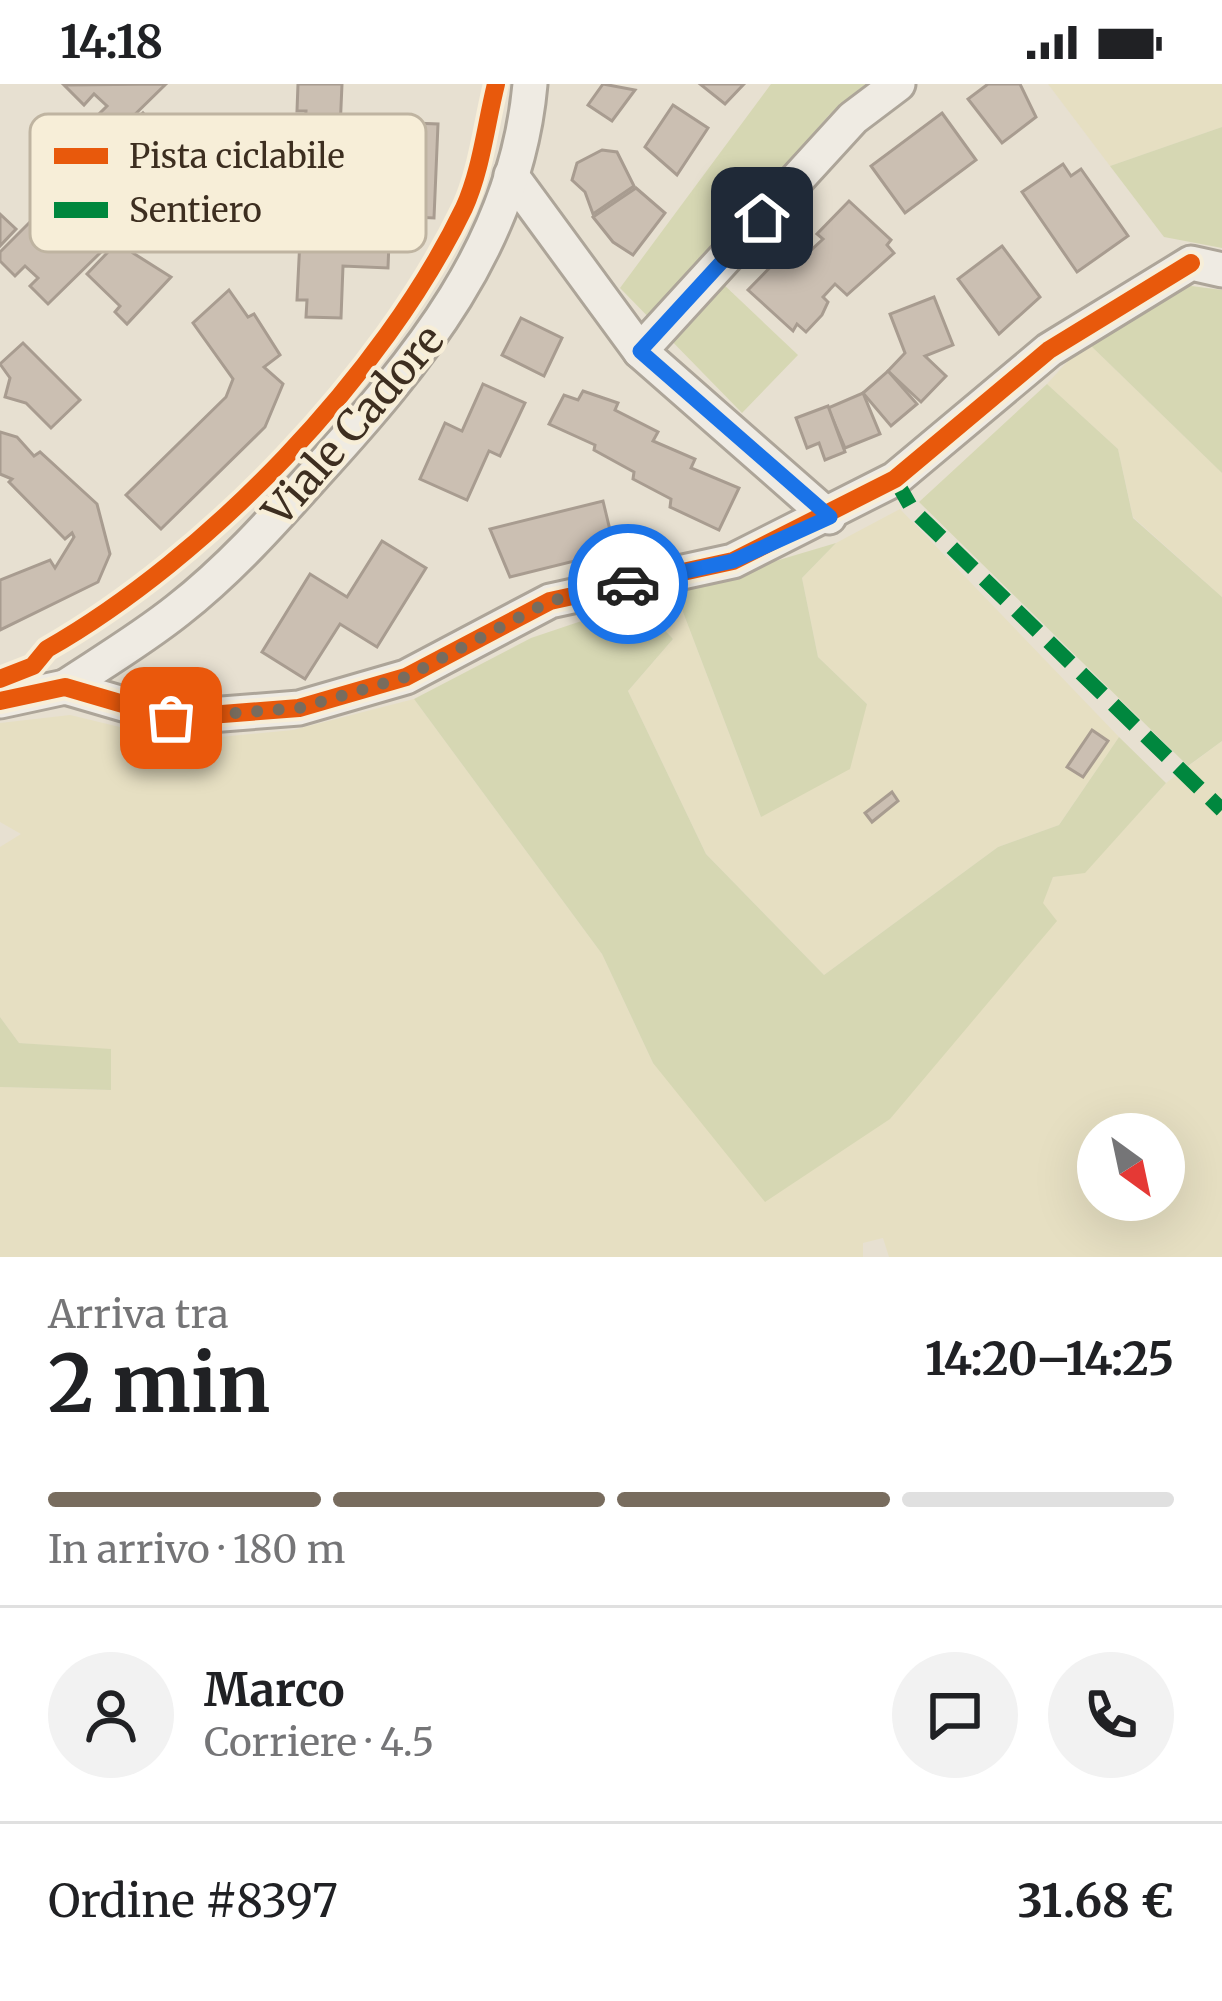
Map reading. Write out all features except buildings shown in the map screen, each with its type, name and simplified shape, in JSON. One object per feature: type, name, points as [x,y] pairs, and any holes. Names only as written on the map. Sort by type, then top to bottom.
[{"type":"street","name":"Viale Cadore","points":[[65,687],[179,610],[263,531],[395,386],[440,328],[473,270],[511,175],[530,84]]},
{"type":"street","points":[[640,351],[853,118],[898,84]]},
{"type":"street","points":[[511,175],[640,351],[830,517]]},
{"type":"street","points":[[0,701],[65,687],[171,718],[299,708],[406,677],[550,601],[733,561],[830,517],[895,479],[1049,350],[1206,267]]},
{"type":"shaded area","points":[[1048,84],[1222,84],[1222,127],[1110,166]]},
{"type":"shaded area","points":[[1086,341],[1222,473],[1222,597],[1133,517],[1118,449],[1047,384]]},
{"type":"shaded area","points":[[900,509],[1119,737],[1059,825],[998,847],[824,975],[706,854],[628,691],[673,639],[638,602],[675,591],[761,817],[867,704],[818,657],[802,578],[836,543]]},
{"type":"shaded area","points":[[414,699],[602,954],[653,1063],[1056,920],[1042,903],[1053,877],[1085,872],[1166,783],[1222,741],[1222,1257],[889,1257],[883,1238],[863,1243],[863,1257],[0,1257],[0,1087],[110,1090],[111,1050],[19,1043],[0,1017],[0,847],[21,834],[0,822],[0,723],[70,715],[178,741],[293,730]]},
{"type":"green space","points":[[771,84],[876,84],[829,115],[702,264],[798,355],[742,413],[620,288]]},
{"type":"green space","points":[[1222,127],[1222,248],[1164,237],[1110,166]]},
{"type":"green space","points":[[1176,284],[1222,290],[1222,473],[1086,341]]},
{"type":"green space","points":[[1047,384],[1118,449],[1133,518],[1222,597],[1222,741],[1188,766],[919,502]]},
{"type":"green space","points":[[836,543],[802,578],[818,657],[867,704],[850,769],[761,817],[675,591]]},
{"type":"green space","points":[[638,602],[673,639],[628,691],[706,854],[824,975],[998,847],[1059,825],[1119,737],[1166,783],[1085,873],[1053,877],[1043,903],[1057,921],[890,1119],[765,1202],[653,1063],[602,954],[414,699],[531,638]]},
{"type":"green space","points":[[0,1017],[19,1043],[111,1049],[111,1090],[0,1087]]},
{"type":"marked path","points":[[895,479],[912,509],[1222,810]]},
{"type":"cycle path","points":[[0,679],[33,666],[47,649],[169,565],[286,457],[339,397],[387,335],[464,208],[496,84]]},
{"type":"cycle path","points":[[0,701],[65,687],[171,718],[299,708],[406,677],[550,601],[733,561],[895,479],[1049,350],[1191,263]]},
{"type":"way so far","points":[[171,718],[299,708],[406,677],[550,601],[628,584]]},
{"type":"route","points":[[628,584],[733,561],[830,517],[640,351],[762,218]]}]
